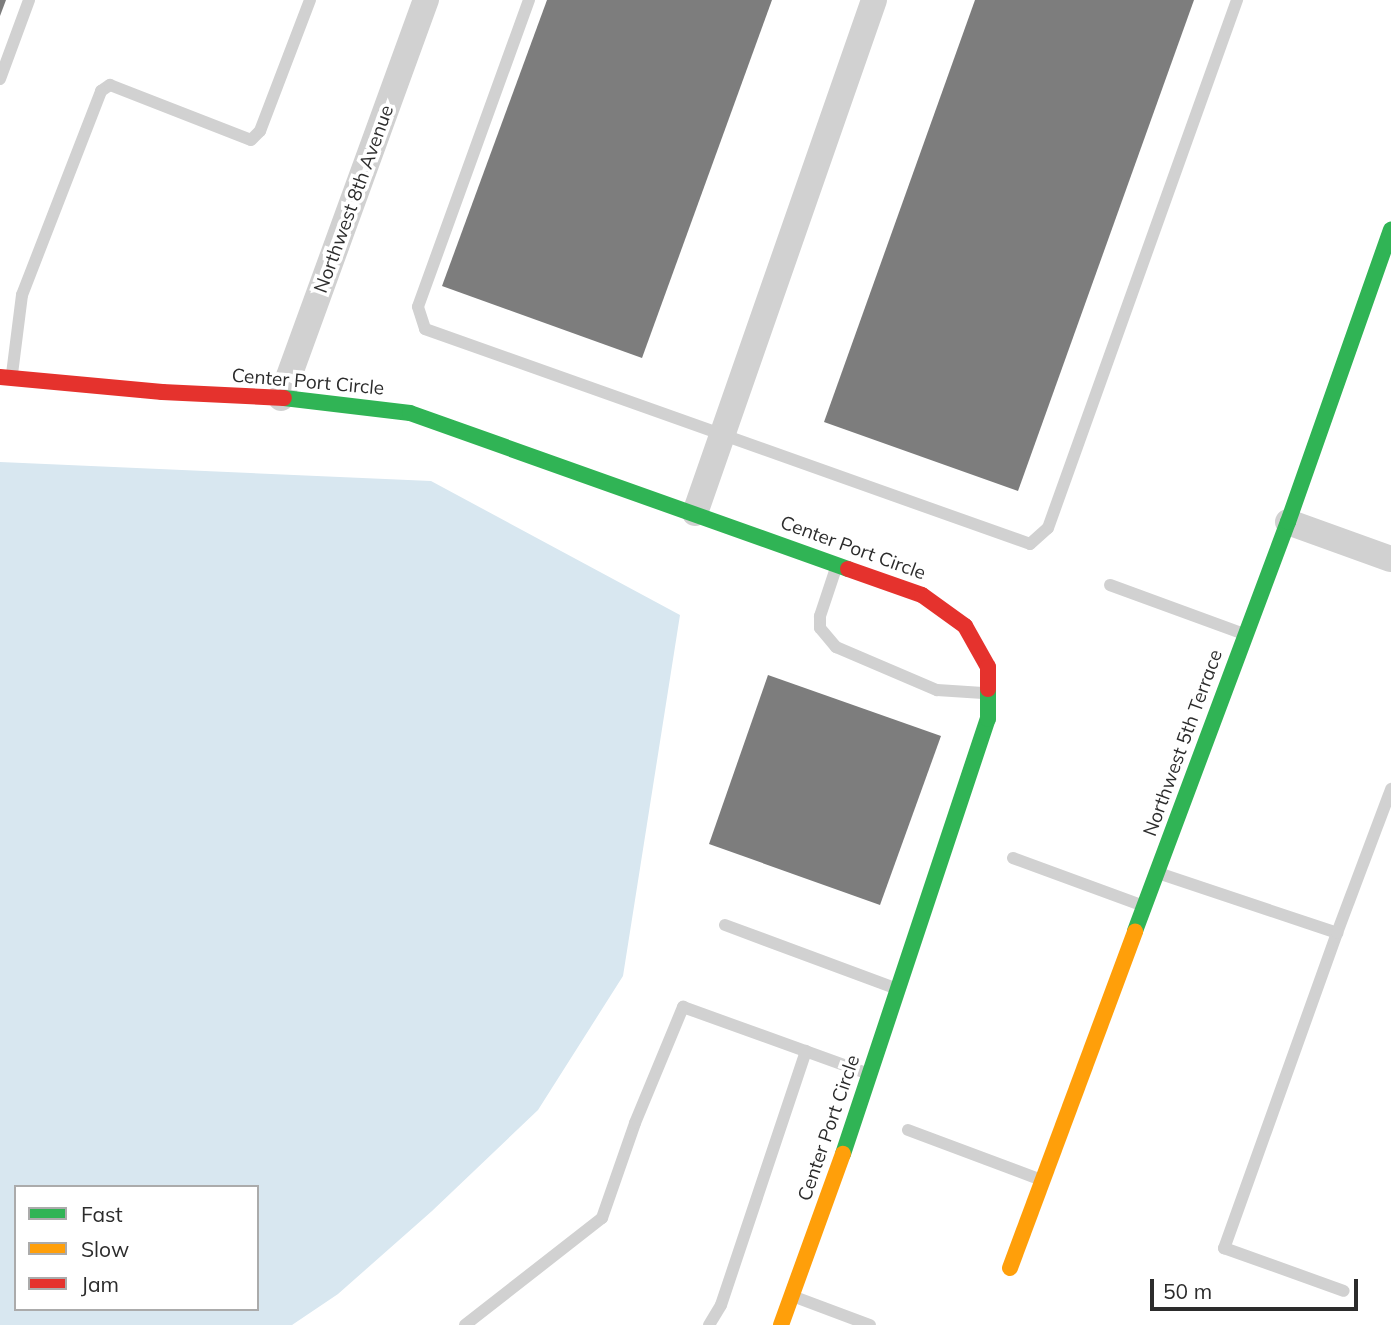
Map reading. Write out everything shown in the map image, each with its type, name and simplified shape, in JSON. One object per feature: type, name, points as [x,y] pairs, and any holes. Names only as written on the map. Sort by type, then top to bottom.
[{"type":"street","name":"Northwest 8th Avenue","points":[[281,398],[426,0]]},
{"type":"street","points":[[695,513],[874,0]]},
{"type":"street","name":"Northwest 5th Terrace","points":[[1010,1269],[1288,522],[1391,230]]},
{"type":"street","name":"Center Port Circle","points":[[6,377],[162,392],[281,398],[410,413],[922,596],[965,626],[988,667],[988,719],[898,990],[781,1325]]},
{"type":"street","points":[[1288,522],[1391,559]]},
{"type":"lane","points":[[0,79],[29,0]]},
{"type":"lane","points":[[6,377],[22,295],[101,90],[110,85],[251,140],[260,131],[310,0]]},
{"type":"lane","points":[[529,0],[418,307],[425,329],[1030,544],[1048,528],[1237,0]]},
{"type":"lane","points":[[837,564],[820,616],[820,628],[836,647],[937,690],[956,693],[989,692]]},
{"type":"lane","points":[[1110,585],[1246,635]]},
{"type":"lane","points":[[1343,1292],[1224,1248],[1391,789]]},
{"type":"lane","points":[[1013,858],[1145,907]]},
{"type":"lane","points":[[1157,873],[1337,933]]},
{"type":"lane","points":[[725,925],[898,990]]},
{"type":"lane","points":[[465,1325],[602,1218],[635,1123],[683,1007],[869,1074]]},
{"type":"lane","points":[[709,1325],[721,1306],[806,1051]]},
{"type":"lane","points":[[908,1130],[1042,1181]]},
{"type":"lane","points":[[792,1296],[870,1325]]},
{"type":"shaded area","points":[[0,462],[431,481],[680,615],[623,976],[538,1110],[432,1211],[338,1294],[292,1325],[0,1325]]},
{"type":"building","points":[[0,0],[6,0],[0,16]]},
{"type":"building","points":[[547,0],[772,0],[642,358],[442,286]]},
{"type":"building","points":[[975,0],[1194,0],[1018,491],[824,422]]},
{"type":"building","points":[[768,675],[941,736],[880,905],[709,844]]},
{"type":"traffic: fast","points":[[1135,931],[1288,522],[1391,230]]},
{"type":"traffic: fast","points":[[284,398],[410,413],[848,569]]},
{"type":"traffic: fast","points":[[843,1154],[988,719],[988,689]]},
{"type":"traffic: slow","points":[[1010,1268],[1135,931]]},
{"type":"traffic: slow","points":[[781,1325],[843,1154]]},
{"type":"traffic: jam","points":[[0,377],[162,392],[284,398]]},
{"type":"traffic: jam","points":[[848,569],[922,595],[965,626],[988,667],[988,689]]}]
